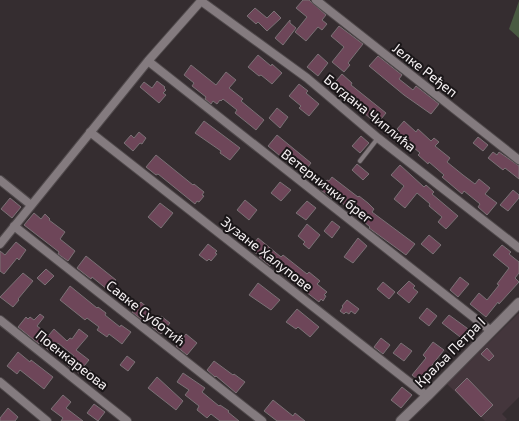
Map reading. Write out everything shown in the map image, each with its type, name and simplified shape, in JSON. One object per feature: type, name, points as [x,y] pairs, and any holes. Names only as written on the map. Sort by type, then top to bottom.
[{"type":"street","name":"Јелке Ређеп","points":[[316,0],[519,160]]},
{"type":"street","points":[[0,244],[148,61],[201,1]]},
{"type":"street","name":"Богдана Чиплића","points":[[201,1],[307,78],[378,138],[519,248]]},
{"type":"street","name":"Ветернички брег","points":[[148,61],[491,331]]},
{"type":"street","name":"Зузане Халупове","points":[[90,132],[428,396]]},
{"type":"street","points":[[0,180],[31,205]]},
{"type":"street","name":"Савке Суботић","points":[[14,226],[262,421]]},
{"type":"street","name":"Краља Петра I","points":[[401,421],[428,396],[519,303]]},
{"type":"street","name":"Поенкареова","points":[[0,320],[127,421]]},
{"type":"street","points":[[0,382],[47,421]]},
{"type":"lane","points":[[360,161],[378,138]]},
{"type":"shaded area","points":[[519,313],[519,397],[502,414],[507,419],[505,421],[485,421],[446,383]]},
{"type":"green space","points":[[519,1],[519,38],[509,29]]},
{"type":"building","points":[[303,0],[309,0],[326,15],[322,20],[327,24],[322,30],[318,27],[306,41],[295,32],[307,17],[296,8]]},
{"type":"building","points":[[255,8],[267,18],[274,11],[281,18],[267,31],[258,22],[256,24],[247,16]]},
{"type":"building","points":[[290,20],[290,23],[296,28],[283,45],[275,38]]},
{"type":"building","points":[[339,26],[363,44],[348,63],[350,65],[344,72],[332,62],[344,47],[331,36]]},
{"type":"building","points":[[318,54],[328,63],[318,76],[307,67]]},
{"type":"building","points":[[258,55],[282,73],[272,84],[248,67]]},
{"type":"building","points":[[378,56],[402,75],[399,79],[413,90],[416,86],[439,104],[431,114],[404,95],[369,66]]},
{"type":"building","points":[[191,65],[216,85],[226,72],[236,80],[229,88],[243,99],[241,101],[264,120],[256,130],[235,113],[237,110],[223,99],[217,104],[213,101],[211,104],[205,99],[206,97],[192,86],[194,83],[184,75]]},
{"type":"building","points":[[342,74],[352,83],[351,85],[386,113],[377,124],[332,86]]},
{"type":"building","points":[[157,81],[165,87],[164,88],[166,90],[163,93],[166,95],[159,103],[140,87],[144,82],[152,88]]},
{"type":"building","points":[[299,84],[308,91],[306,93],[319,104],[309,116],[299,108],[301,106],[289,96]]},
{"type":"building","points":[[277,108],[288,117],[280,128],[269,118]]},
{"type":"building","points":[[204,121],[240,148],[230,160],[220,153],[221,151],[195,133]]},
{"type":"building","points":[[404,121],[416,132],[418,129],[431,141],[434,138],[439,142],[435,146],[450,158],[447,162],[463,175],[475,184],[479,179],[490,188],[485,194],[497,203],[487,215],[478,207],[480,204],[464,191],[462,194],[442,177],[444,175],[418,155],[420,153],[406,141],[404,143],[398,138],[399,136],[396,134],[399,131],[397,129]]},
{"type":"building","points":[[139,132],[146,138],[142,144],[140,143],[133,151],[124,143],[131,135],[134,138]]},
{"type":"building","points":[[277,135],[311,163],[304,172],[293,163],[291,165],[268,146]]},
{"type":"building","points":[[361,136],[369,143],[360,153],[352,146]]},
{"type":"building","points":[[478,137],[488,145],[483,151],[473,143]]},
{"type":"building","points":[[493,152],[497,155],[499,152],[519,166],[519,179],[505,168],[503,170],[488,158]]},
{"type":"building","points":[[156,155],[204,192],[202,195],[204,196],[199,202],[197,201],[195,204],[158,174],[156,175],[146,167]]},
{"type":"building","points":[[357,164],[369,174],[363,180],[352,170]]},
{"type":"building","points":[[400,165],[424,187],[426,185],[434,192],[432,194],[458,216],[446,229],[438,222],[442,217],[417,193],[405,208],[394,199],[404,186],[391,175]]},
{"type":"building","points":[[332,177],[368,203],[374,209],[372,212],[415,244],[406,255],[369,228],[370,227],[334,196],[332,199],[321,190],[325,186],[323,185],[327,180],[329,181]]},
{"type":"building","points":[[280,182],[291,190],[281,201],[271,193]]},
{"type":"building","points":[[513,190],[519,195],[519,198],[508,211],[500,205]]},
{"type":"building","points":[[10,198],[21,207],[12,218],[1,209]]},
{"type":"building","points":[[245,200],[257,210],[249,220],[237,210]]},
{"type":"building","points":[[307,201],[316,208],[306,220],[296,213]]},
{"type":"building","points":[[160,203],[173,213],[161,228],[148,217]]},
{"type":"building","points":[[34,213],[41,219],[45,214],[50,219],[49,220],[65,232],[60,239],[75,251],[68,261],[58,254],[59,252],[24,225]]},
{"type":"building","points":[[332,221],[340,227],[332,238],[324,231]]},
{"type":"building","points":[[307,224],[320,235],[309,249],[303,244],[305,242],[298,236]]},
{"type":"building","points":[[429,235],[441,245],[433,254],[421,244]]},
{"type":"building","points":[[258,238],[281,257],[283,255],[307,274],[309,272],[320,281],[317,284],[327,292],[324,295],[326,296],[323,301],[321,299],[319,302],[284,275],[285,274],[272,263],[270,266],[250,249]]},
{"type":"building","points":[[358,238],[367,246],[353,263],[344,257]]},
{"type":"building","points":[[16,242],[26,250],[19,260],[17,258],[4,274],[0,271],[0,251],[5,255]]},
{"type":"building","points":[[208,244],[217,251],[215,253],[217,254],[211,261],[209,259],[207,261],[199,255]]},
{"type":"building","points":[[502,245],[511,252],[509,254],[519,262],[519,273],[515,278],[519,282],[499,304],[498,302],[486,317],[470,304],[479,293],[487,300],[499,285],[497,284],[509,268],[493,255]]},
{"type":"building","points":[[86,256],[116,280],[108,290],[92,277],[91,279],[77,268]]},
{"type":"building","points":[[46,269],[54,276],[45,285],[37,278]]},
{"type":"building","points":[[23,273],[33,281],[13,307],[0,297]]},
{"type":"building","points":[[460,277],[469,284],[458,297],[450,290]]},
{"type":"building","points":[[409,281],[415,286],[413,288],[418,292],[409,303],[397,293]]},
{"type":"building","points":[[383,282],[395,292],[389,299],[377,289]]},
{"type":"building","points":[[258,283],[280,300],[271,310],[249,295]]},
{"type":"building","points":[[70,286],[97,308],[98,307],[106,313],[105,315],[120,327],[121,325],[131,332],[122,344],[109,334],[107,337],[97,330],[99,327],[87,318],[85,320],[60,300]]},
{"type":"building","points":[[347,300],[359,309],[355,314],[351,311],[349,314],[346,312],[344,314],[340,311]]},
{"type":"building","points":[[141,302],[150,310],[148,313],[157,320],[161,316],[170,323],[161,334],[152,327],[154,324],[145,316],[142,320],[132,312]]},
{"type":"building","points":[[427,308],[437,316],[429,326],[419,318]]},
{"type":"building","points":[[297,309],[319,327],[310,337],[298,327],[296,329],[286,322]]},
{"type":"building","points":[[40,314],[44,317],[37,326],[49,335],[54,329],[67,341],[70,338],[72,339],[79,329],[88,336],[76,350],[89,360],[84,366],[94,373],[89,380],[67,365],[74,356],[58,343],[51,352],[18,327],[26,317],[28,319],[30,317],[34,320]]},
{"type":"building","points":[[449,315],[471,331],[464,340],[442,323]]},
{"type":"building","points":[[186,334],[197,343],[187,355],[176,346]]},
{"type":"building","points":[[381,338],[390,345],[383,354],[374,347]]},
{"type":"building","points":[[433,342],[444,350],[429,369],[432,371],[422,383],[412,375],[426,358],[423,355]]},
{"type":"building","points":[[401,343],[412,351],[404,361],[393,353]]},
{"type":"building","points":[[487,348],[494,356],[489,361],[481,354]]},
{"type":"building","points":[[18,352],[53,377],[44,389],[20,370],[17,374],[7,366]]},
{"type":"building","points":[[127,356],[135,362],[128,371],[120,365]]},
{"type":"building","points":[[214,361],[245,382],[236,393],[207,370]]},
{"type":"building","points":[[183,373],[205,388],[202,392],[219,406],[220,405],[229,411],[228,412],[239,421],[220,421],[211,414],[207,418],[197,410],[199,406],[185,395],[189,390],[177,382]]},
{"type":"building","points":[[157,377],[183,401],[176,410],[148,388]]},
{"type":"building","points":[[467,378],[493,405],[481,417],[455,390]]},
{"type":"building","points":[[402,387],[412,395],[401,408],[391,400]]},
{"type":"building","points":[[63,395],[71,402],[66,408],[83,421],[61,421],[63,418],[51,409]]},
{"type":"building","points":[[273,400],[293,416],[295,413],[305,421],[277,421],[264,411]]},
{"type":"building","points":[[94,404],[105,412],[98,421],[87,413]]},
{"type":"building","points":[[8,408],[18,417],[15,421],[0,421],[0,418]]}]
